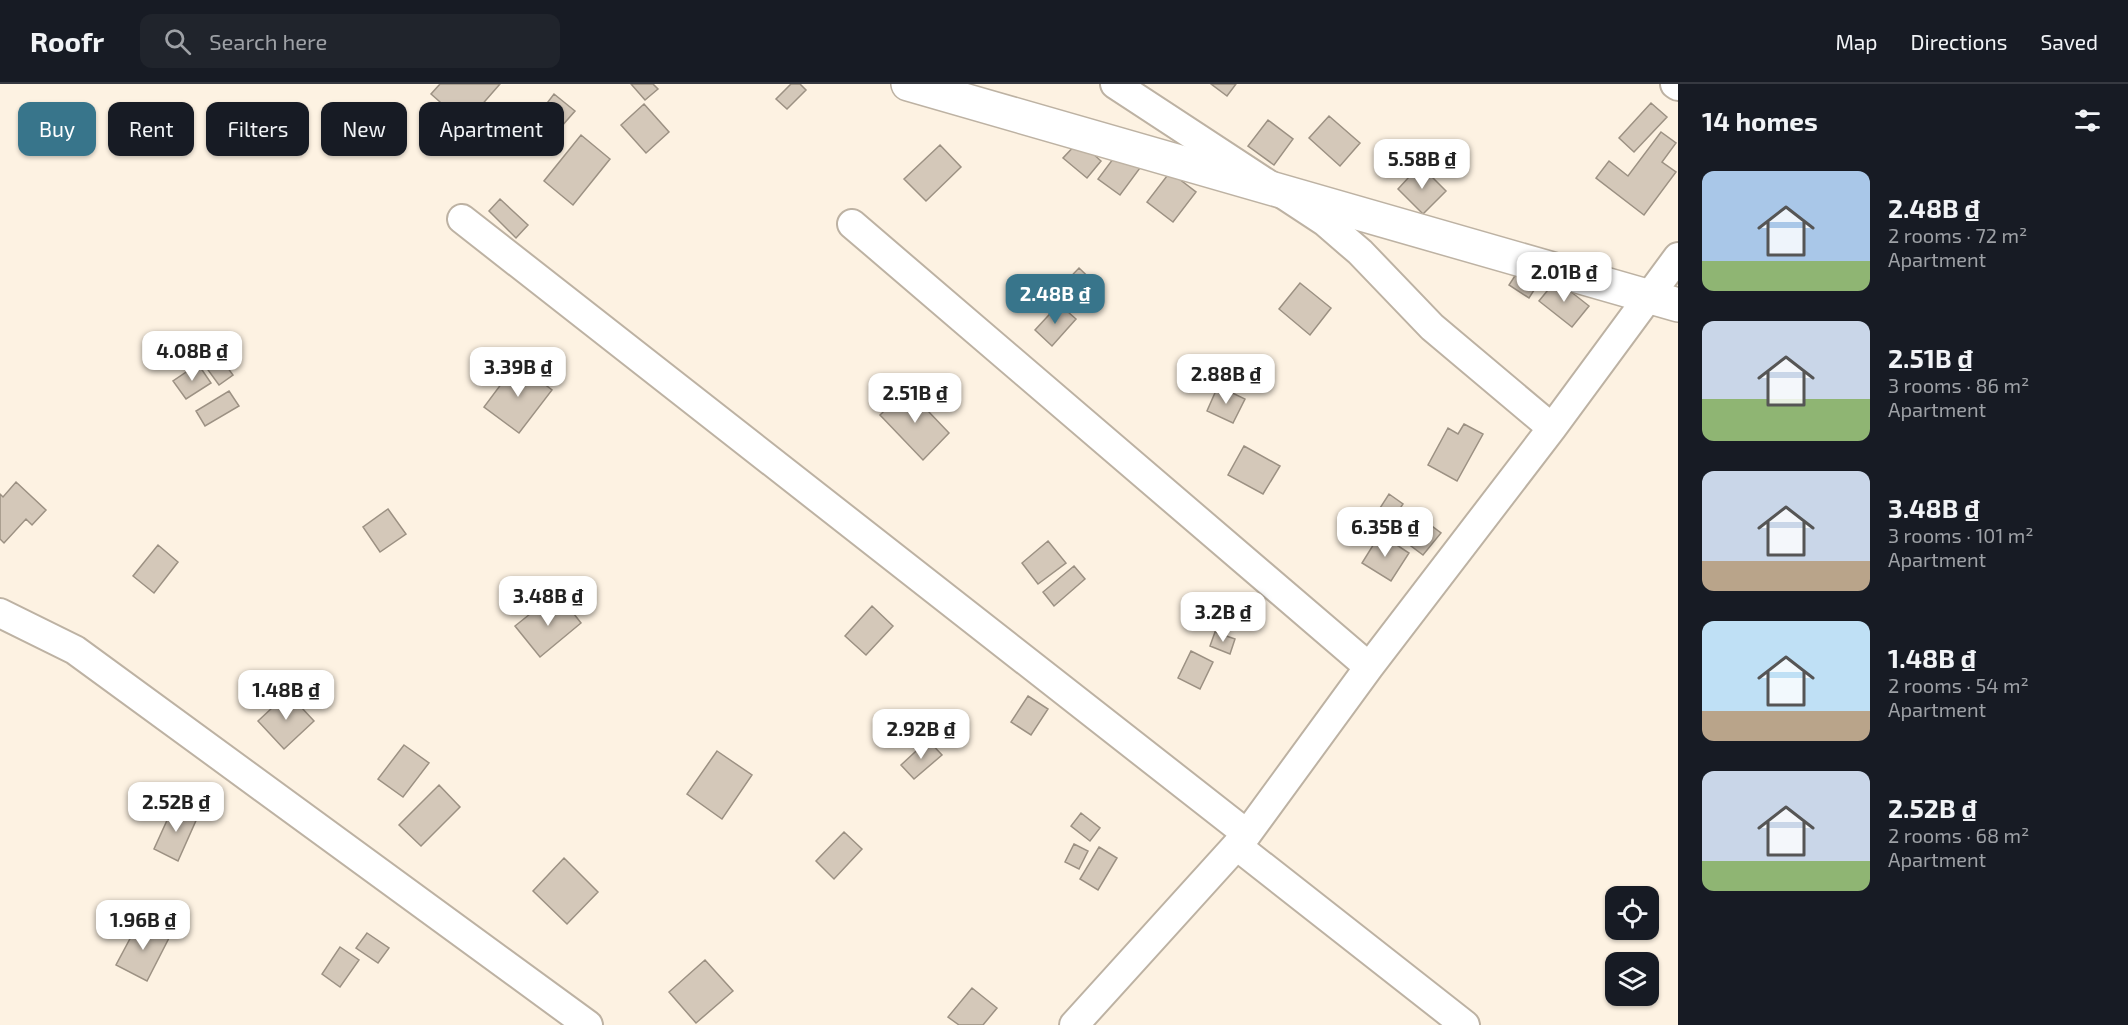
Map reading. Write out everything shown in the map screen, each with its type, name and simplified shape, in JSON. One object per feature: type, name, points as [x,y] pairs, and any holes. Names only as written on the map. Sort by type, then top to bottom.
[{"type":"main road","points":[[908,84],[1663,301]]},
{"type":"street","points":[[1115,84],[1282,192],[1342,235],[1432,327],[1552,428]]},
{"type":"street","points":[[462,219],[1242,840],[1465,1025]]},
{"type":"street","points":[[852,224],[1369,667]]},
{"type":"street","points":[[1074,1025],[1242,840],[1369,667],[1552,428],[1663,301],[1678,257]]},
{"type":"street","points":[[0,612],[75,650],[588,1025]]},
{"type":"building","points":[[440,84],[500,84],[484,102],[440,102],[431,94]]},
{"type":"building","points":[[631,84],[653,84],[658,89],[645,100]]},
{"type":"building","points":[[791,84],[800,84],[806,90],[787,109],[776,99]]},
{"type":"building","points":[[1211,84],[1236,84],[1227,96]]},
{"type":"building","points":[[554,94],[564,102],[548,102]]},
{"type":"building","points":[[564,102],[575,111],[564,124]]},
{"type":"building","points":[[1651,103],[1667,117],[1634,152],[1619,138]]},
{"type":"building","points":[[644,104],[669,132],[646,153],[621,125]]},
{"type":"building","points":[[1329,116],[1360,143],[1340,166],[1309,138]]},
{"type":"building","points":[[1268,120],[1293,139],[1274,165],[1248,146]]},
{"type":"building","points":[[1661,132],[1676,143],[1662,162],[1676,172],[1644,215],[1596,178],[1609,161],[1628,176]]},
{"type":"building","points":[[581,135],[610,159],[573,205],[544,181]]},
{"type":"building","points":[[1079,141],[1101,161],[1087,178],[1063,158]]},
{"type":"building","points":[[940,145],[961,167],[926,201],[904,179]]},
{"type":"building","points":[[1119,151],[1140,168],[1120,195],[1098,179]]},
{"type":"building","points":[[1420,165],[1446,191],[1423,214],[1398,189]]},
{"type":"building","points":[[1170,172],[1196,192],[1173,222],[1147,202]]},
{"type":"building","points":[[500,199],[528,225],[516,238],[489,211]]},
{"type":"building","points":[[1079,268],[1101,289],[1078,312],[1057,291]]},
{"type":"building","points":[[1520,268],[1540,281],[1529,298],[1509,285]]},
{"type":"building","points":[[1556,280],[1589,306],[1572,327],[1539,301]]},
{"type":"building","points":[[1300,283],[1331,308],[1310,335],[1279,309]]},
{"type":"building","points":[[1059,304],[1076,319],[1052,346],[1035,330]]},
{"type":"building","points":[[214,349],[233,375],[219,385],[200,359]]},
{"type":"building","points":[[1225,360],[1257,374],[1251,389],[1219,376]]},
{"type":"building","points":[[517,363],[552,390],[519,433],[484,407]]},
{"type":"building","points":[[198,364],[211,383],[186,399],[173,381]]},
{"type":"building","points":[[927,375],[951,397],[939,410],[916,388]]},
{"type":"building","points":[[1218,386],[1245,399],[1233,423],[1207,411]]},
{"type":"building","points":[[907,389],[949,433],[923,460],[880,415]]},
{"type":"building","points":[[229,391],[239,406],[205,426],[196,411]]},
{"type":"building","points":[[1464,424],[1483,434],[1457,481],[1428,465],[1448,428],[1458,434]]},
{"type":"building","points":[[1244,446],[1280,466],[1263,494],[1228,475]]},
{"type":"building","points":[[16,482],[46,510],[32,525],[26,519],[4,543],[0,539],[0,494],[3,497]]},
{"type":"building","points":[[1389,494],[1403,504],[1387,528],[1373,519]]},
{"type":"building","points":[[388,509],[406,534],[380,552],[363,527]]},
{"type":"building","points":[[1412,511],[1441,533],[1423,555],[1395,534]]},
{"type":"building","points":[[1380,534],[1409,553],[1391,581],[1362,563]]},
{"type":"building","points":[[1048,541],[1066,563],[1038,584],[1022,563]]},
{"type":"building","points":[[158,545],[178,562],[154,593],[133,576]]},
{"type":"building","points":[[1074,566],[1085,579],[1054,606],[1043,592]]},
{"type":"building","points":[[563,600],[581,623],[540,657],[515,626],[540,606],[547,614]]},
{"type":"building","points":[[872,606],[893,626],[866,655],[845,636]]},
{"type":"building","points":[[1215,632],[1235,639],[1230,654],[1210,646]]},
{"type":"building","points":[[1191,651],[1213,662],[1200,689],[1178,678]]},
{"type":"building","points":[[288,693],[314,721],[284,749],[258,721]]},
{"type":"building","points":[[1028,696],[1048,709],[1031,735],[1011,722]]},
{"type":"building","points":[[928,740],[942,755],[914,779],[901,765]]},
{"type":"building","points":[[404,745],[429,763],[403,797],[378,779]]},
{"type":"building","points":[[717,751],[752,775],[722,819],[687,794]]},
{"type":"building","points":[[439,785],[460,807],[421,846],[399,825]]},
{"type":"building","points":[[174,805],[198,816],[178,861],[154,849]]},
{"type":"building","points":[[1081,813],[1100,828],[1090,841],[1071,826]]},
{"type":"building","points":[[844,832],[862,849],[834,879],[816,861]]},
{"type":"building","points":[[1074,844],[1088,851],[1079,869],[1065,862]]},
{"type":"building","points":[[1099,847],[1117,858],[1098,890],[1080,879]]},
{"type":"building","points":[[564,858],[598,892],[567,924],[533,891]]},
{"type":"building","points":[[140,920],[170,936],[147,981],[116,965]]},
{"type":"building","points":[[367,933],[389,948],[378,963],[356,948]]},
{"type":"building","points":[[340,947],[359,960],[340,987],[322,974]]},
{"type":"building","points":[[705,960],[733,991],[696,1023],[669,992]]},
{"type":"building","points":[[972,988],[997,1008],[983,1025],[959,1025],[948,1017]]}]
